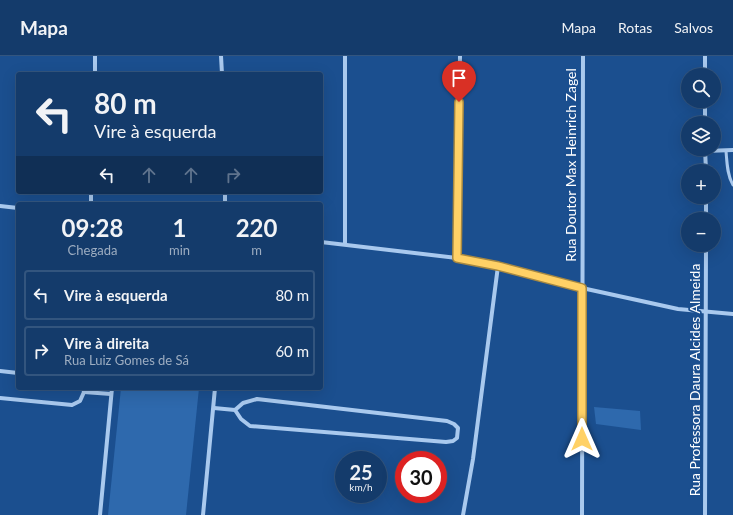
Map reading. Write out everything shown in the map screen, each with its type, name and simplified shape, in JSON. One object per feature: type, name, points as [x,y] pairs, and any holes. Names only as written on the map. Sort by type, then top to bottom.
[{"type":"street","points":[[95,56],[95,72]]},
{"type":"street","points":[[221,56],[222,72]]},
{"type":"street","points":[[345,56],[345,244]]},
{"type":"street","points":[[457,258],[460,56]]},
{"type":"street","name":"Rua Doutor Max Heinrich Zagel","points":[[582,515],[583,56]]},
{"type":"street","points":[[705,56],[705,68]]},
{"type":"street","points":[[721,150],[733,150]]},
{"type":"street","points":[[0,206],[16,208]]},
{"type":"street","points":[[323,242],[457,258],[498,266],[582,288],[678,309],[733,314]]},
{"type":"street","name":"Rua Professora Daura Alcides Almeida","points":[[705,515],[706,252]]},
{"type":"street","points":[[463,515],[473,459],[498,266]]},
{"type":"street","points":[[0,371],[16,373]]},
{"type":"street","points":[[0,398],[72,404],[80,401],[83,390],[111,394]]},
{"type":"street","points":[[100,515],[112,390]]},
{"type":"street","points":[[203,515],[216,390]]},
{"type":"street","points":[[214,408],[234,410],[241,419],[250,426],[446,442],[453,441],[458,438],[458,428],[454,424],[446,421],[257,399],[242,403],[234,410]]},
{"type":"lane","points":[[726,150],[727,164],[733,185]]},
{"type":"shaded area","points":[[121,390],[199,390],[186,515],[108,515]]},
{"type":"shaded area","points":[[594,407],[640,411],[641,430],[596,424]]},
{"type":"route","points":[[459,102],[457,258],[498,266],[582,288],[582,439]]}]
